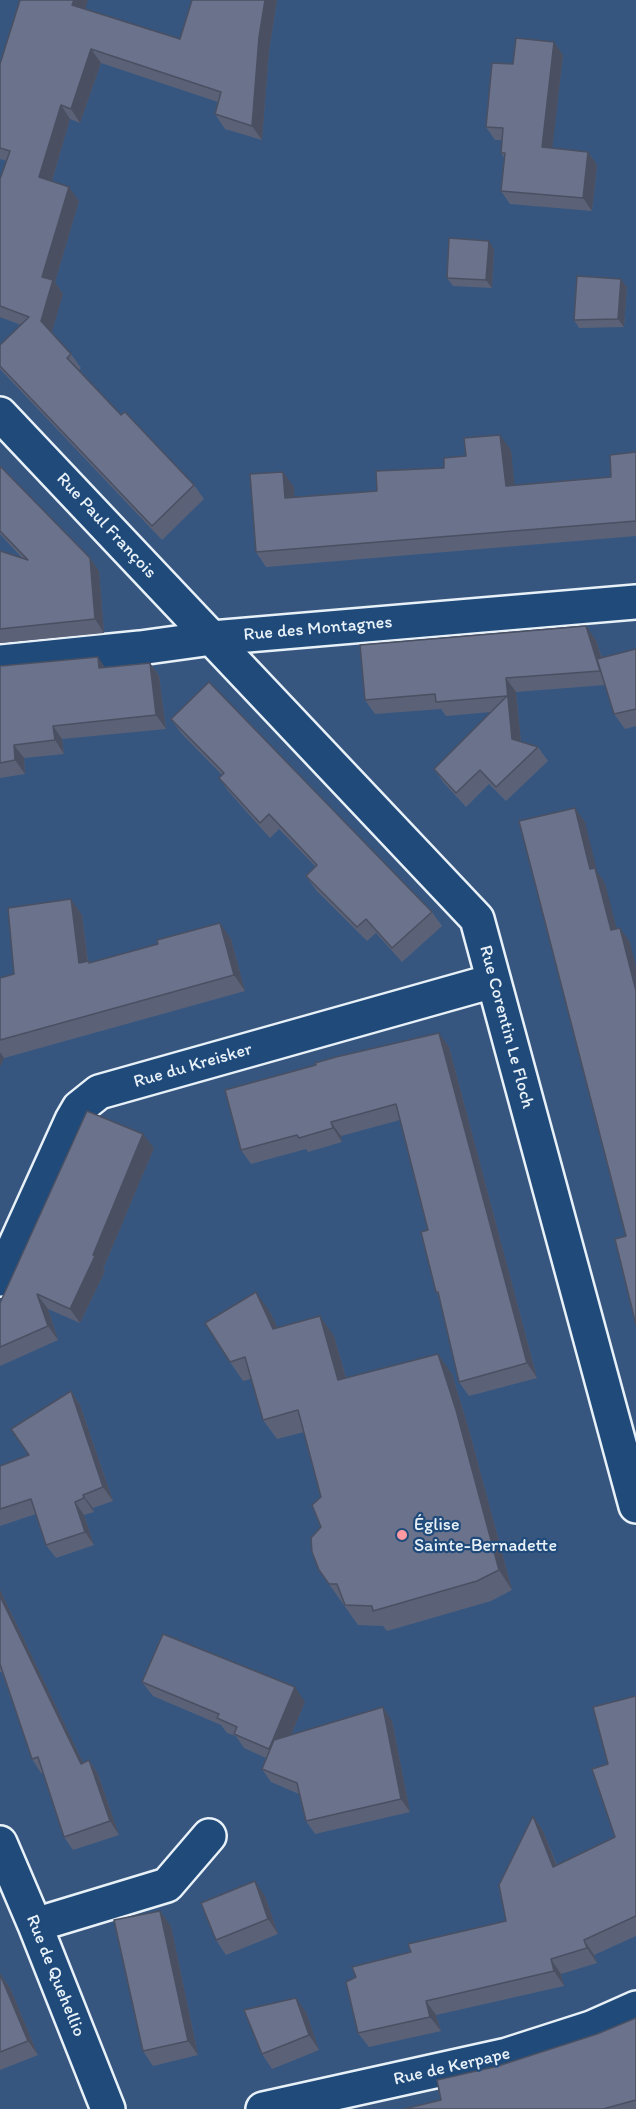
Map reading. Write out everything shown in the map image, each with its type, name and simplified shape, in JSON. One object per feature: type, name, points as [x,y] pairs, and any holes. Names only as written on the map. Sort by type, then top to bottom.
[{"type":"street","name":"Rue Paul François","points":[[0,414],[212,638]]},
{"type":"street","name":"Rue des Montagnes","points":[[0,662],[140,648],[212,638],[636,602]]},
{"type":"street","name":"Rue Corentin Le Floch","points":[[212,638],[477,919],[636,1506]]},
{"type":"street","name":"Rue du Kreisker","points":[[0,1279],[72,1120],[79,1108],[99,1092],[493,981]]},
{"type":"street","points":[[35,1924],[167,1886],[208,1836]]},
{"type":"street","name":"Rue de Quehellio","points":[[0,1843],[35,1924],[108,2109]]},
{"type":"street","name":"Rue de Kerpape","points":[[263,2109],[507,2055],[591,2028],[636,2008]]},
{"type":"building","points":[[20,0],[74,0],[72,5],[180,39],[192,0],[265,0],[259,37],[252,126],[215,114],[221,92],[91,49],[71,109],[61,105],[39,177],[69,187],[42,277],[53,280],[41,321],[71,354],[67,358],[121,415],[125,412],[194,485],[152,526],[0,366],[0,345],[29,317],[0,306],[0,179],[10,151],[0,148],[0,64]]},
{"type":"building","points":[[516,38],[554,42],[542,147],[588,152],[583,198],[501,191],[505,153],[501,153],[503,128],[486,127],[492,63],[513,64]]},
{"type":"building","points":[[449,238],[489,241],[486,280],[447,278]]},
{"type":"building","points":[[577,276],[621,279],[618,319],[574,320]]},
{"type":"building","points":[[500,435],[506,486],[611,477],[610,455],[636,452],[636,521],[256,552],[250,474],[283,472],[285,498],[377,491],[376,471],[444,468],[444,458],[466,456],[464,438]]},
{"type":"building","points":[[0,466],[90,558],[95,619],[0,629],[0,551],[28,560],[0,531]]},
{"type":"building","points":[[586,626],[600,671],[506,678],[512,739],[538,747],[496,787],[480,770],[456,793],[434,769],[507,696],[436,702],[435,694],[365,700],[360,645]]},
{"type":"building","points":[[636,649],[636,709],[614,714],[597,659]]},
{"type":"building","points":[[98,657],[99,668],[150,663],[156,715],[53,726],[55,740],[14,745],[15,760],[0,763],[0,666]]},
{"type":"building","points":[[209,682],[432,912],[392,948],[366,919],[357,927],[306,876],[317,865],[269,814],[260,823],[219,778],[224,773],[171,719]]},
{"type":"building","points":[[575,808],[590,869],[595,868],[611,930],[620,928],[636,991],[636,1325],[615,1239],[626,1236],[519,821]]},
{"type":"building","points":[[71,899],[79,963],[89,961],[89,963],[158,944],[157,940],[220,923],[234,975],[0,1040],[0,978],[14,974],[8,908]]},
{"type":"building","points":[[439,1033],[527,1363],[459,1382],[421,1232],[428,1230],[396,1104],[331,1122],[333,1128],[299,1138],[297,1135],[241,1150],[225,1090],[316,1065],[315,1063],[336,1057]]},
{"type":"building","points":[[87,1111],[143,1134],[93,1255],[95,1256],[70,1309],[37,1294],[48,1326],[0,1347],[0,1303]]},
{"type":"building","points":[[256,1292],[273,1329],[320,1316],[338,1380],[438,1354],[456,1410],[499,1570],[477,1581],[373,1611],[372,1606],[345,1605],[337,1584],[329,1584],[319,1570],[312,1552],[311,1538],[321,1527],[312,1505],[321,1497],[298,1410],[263,1420],[245,1357],[230,1362],[205,1323]]},
{"type":"building","points":[[71,1391],[103,1487],[83,1495],[84,1498],[75,1502],[85,1532],[46,1545],[31,1499],[0,1509],[0,1466],[29,1455],[11,1429]]},
{"type":"building","points":[[0,1596],[81,1764],[89,1760],[110,1821],[64,1837],[38,1757],[32,1759],[0,1664]]},
{"type":"building","points":[[163,1634],[295,1687],[269,1749],[234,1734],[237,1727],[217,1718],[219,1714],[142,1682]]},
{"type":"building","points":[[636,1696],[636,1916],[584,1940],[587,1948],[551,1959],[554,1971],[426,2001],[430,2017],[358,2033],[346,1982],[356,1977],[352,1967],[411,1952],[408,1944],[506,1921],[499,1885],[533,1816],[553,1867],[615,1837],[592,1769],[608,1764],[593,1707]]},
{"type":"building","points":[[383,1707],[401,1799],[306,1821],[297,1783],[262,1769],[274,1740]]},
{"type":"building","points":[[255,1881],[268,1919],[216,1940],[201,1903]]},
{"type":"building","points":[[160,1911],[188,2041],[143,2051],[114,1920]]},
{"type":"building","points":[[0,1974],[28,2041],[0,2052]]},
{"type":"building","points":[[296,1998],[309,2035],[262,2054],[244,2010]]},
{"type":"building","points":[[636,2018],[636,2100],[603,2109],[404,2109],[441,2100],[437,2080],[498,2066],[597,2034]]},
{"type":"place","name":"Église Sainte-Bernadette","points":[[402,1535]]}]
